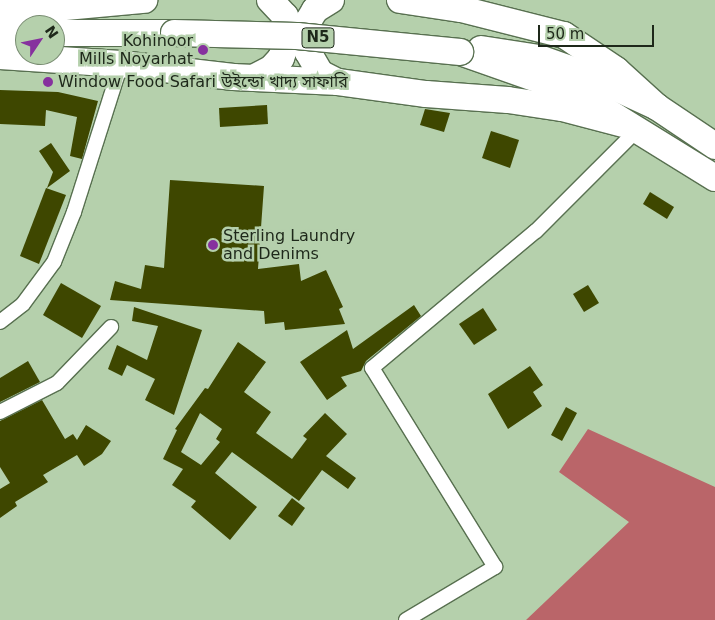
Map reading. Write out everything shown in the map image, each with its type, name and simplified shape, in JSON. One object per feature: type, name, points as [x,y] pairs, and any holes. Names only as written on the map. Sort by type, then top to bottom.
[{"type":"highway","points":[[0,13],[144,0]]},
{"type":"highway","points":[[253,78],[270,69],[285,47],[285,16],[270,0]]},
{"type":"highway","points":[[331,0],[316,10],[309,20],[308,52],[320,73],[338,82]]},
{"type":"highway","name":"N5","points":[[400,0],[461,9],[564,35],[616,70],[657,107],[715,146]]},
{"type":"highway","name":"N5","points":[[65,33],[174,33],[307,37],[460,52],[495,49],[539,58],[590,76],[657,107]]},
{"type":"highway","points":[[0,34],[15,34]]},
{"type":"highway","name":"N5","points":[[460,52],[579,94],[629,128],[715,178]]},
{"type":"highway","points":[[0,56],[121,64],[253,78],[338,82],[426,94],[526,102],[590,114],[629,128]]},
{"type":"street","points":[[0,322],[23,304],[54,262],[74,212],[121,64]]},
{"type":"street","points":[[406,620],[495,568],[372,368],[536,230],[629,128]]},
{"type":"street","points":[[0,412],[57,383],[111,327]]},
{"type":"shaded area","points":[[588,429],[715,487],[715,620],[526,620],[629,522],[559,472]]},
{"type":"building","points":[[0,90],[58,92],[98,101],[82,159],[70,156],[77,117],[46,110],[45,126],[0,124]]},
{"type":"building","points":[[267,105],[268,124],[220,127],[219,108]]},
{"type":"building","points":[[425,109],[450,113],[444,132],[420,125]]},
{"type":"building","points":[[491,131],[519,140],[510,168],[482,158]]},
{"type":"building","points":[[51,143],[70,171],[47,188],[53,172],[39,151]]},
{"type":"building","name":"Sterling Laundry and Denims","points":[[170,180],[264,186],[258,269],[299,264],[301,281],[326,270],[343,307],[339,309],[345,324],[285,330],[284,322],[265,324],[264,311],[110,300],[115,281],[141,289],[145,265],[164,268]]},
{"type":"building","points":[[46,188],[66,195],[39,264],[20,256]]},
{"type":"building","points":[[650,192],[674,207],[667,219],[643,204]]},
{"type":"building","points":[[61,283],[101,306],[82,338],[43,315]]},
{"type":"building","points":[[588,285],[599,303],[584,312],[573,294]]},
{"type":"building","points":[[414,305],[421,316],[366,361],[361,371],[341,377],[347,386],[327,400],[300,362],[347,330],[353,349]]},
{"type":"building","points":[[134,307],[202,330],[174,415],[145,400],[155,379],[127,365],[122,376],[108,369],[117,345],[147,360],[158,326],[132,321]]},
{"type":"building","points":[[483,308],[497,330],[474,345],[459,324]]},
{"type":"building","points":[[238,342],[266,362],[244,392],[271,412],[256,433],[292,459],[307,439],[303,436],[325,413],[347,434],[326,456],[356,478],[348,489],[322,470],[299,501],[232,452],[215,473],[257,507],[230,540],[191,507],[196,501],[172,485],[183,469],[163,459],[177,430],[175,429],[205,388],[208,389]],"holes":[[[200,413],[222,429],[216,439],[220,442],[201,465],[181,452]]]},
{"type":"building","points":[[28,361],[40,382],[0,402],[0,378]]},
{"type":"building","points":[[530,366],[543,385],[533,392],[542,406],[508,429],[488,394]]},
{"type":"building","points":[[42,400],[65,439],[73,434],[77,440],[86,425],[111,441],[102,454],[84,466],[77,455],[43,475],[48,482],[15,502],[17,506],[0,518],[0,489],[10,483],[0,467],[0,421]]},
{"type":"building","points":[[566,407],[577,413],[562,441],[551,435]]},
{"type":"building","points":[[292,498],[305,508],[292,526],[278,516]]},
{"type":"place","name":"Kohinoor Mills Noyarhat","points":[[203,50]]},
{"type":"place","name":"Window Food Safari উইন্ডো খাদ্য সাফারি","points":[[48,82]]},
{"type":"place","name":"Sterling Laundry and Denims","points":[[213,245]]}]
